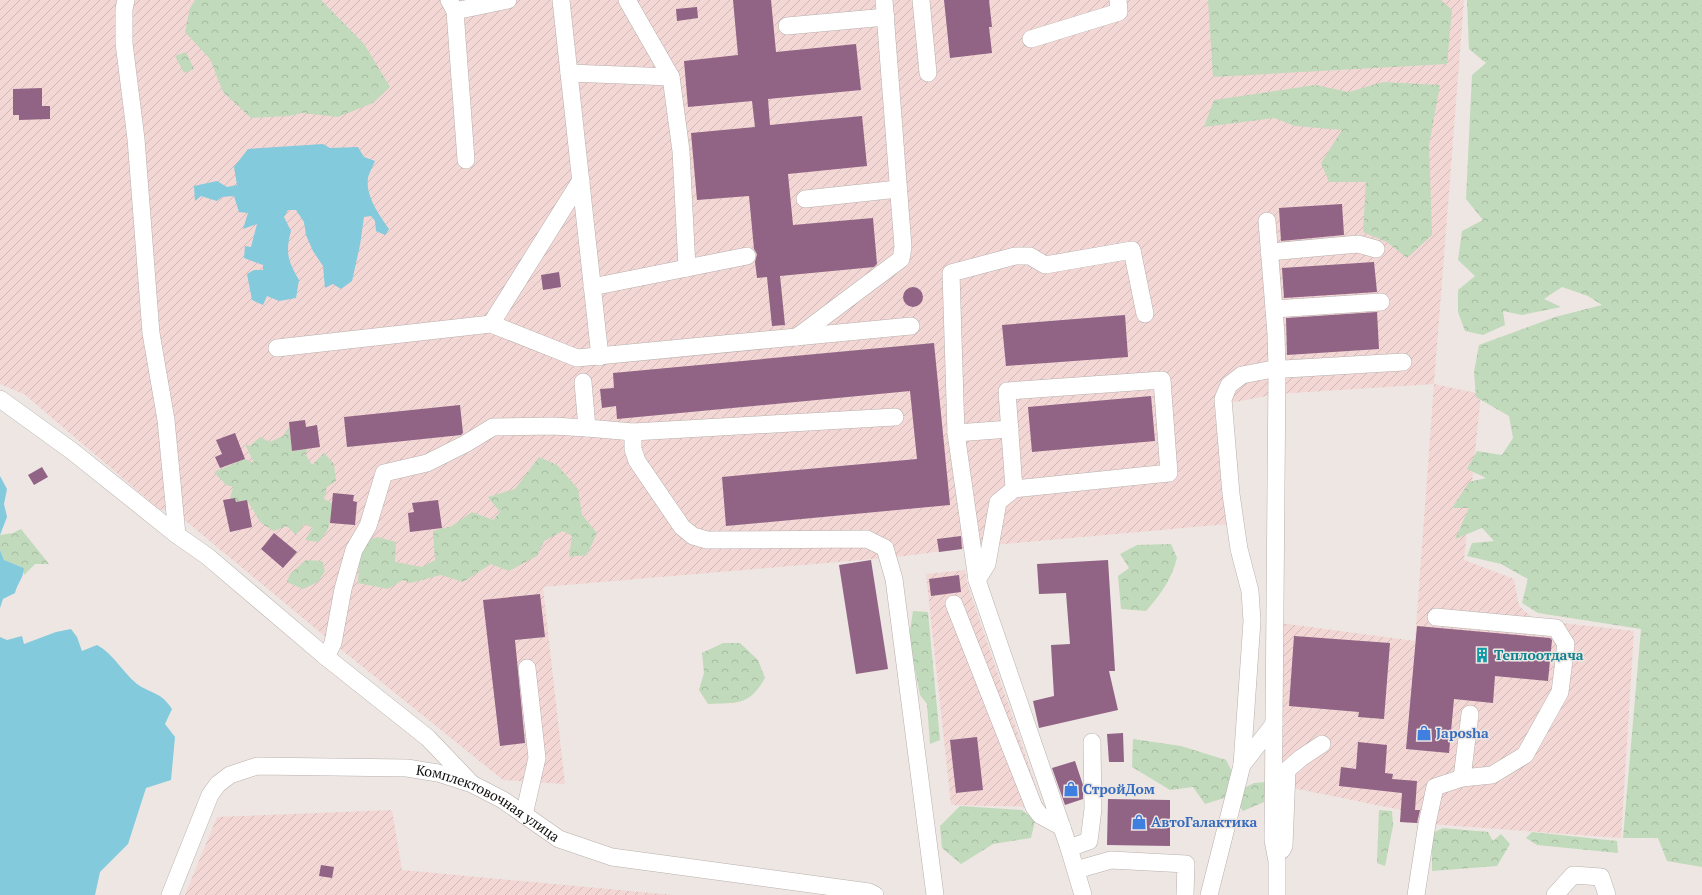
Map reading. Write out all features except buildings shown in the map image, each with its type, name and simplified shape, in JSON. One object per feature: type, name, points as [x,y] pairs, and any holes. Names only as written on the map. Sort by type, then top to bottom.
[{"type":"street","points":[[126,0],[124,9],[124,43],[136,139],[151,333],[166,420],[177,535]]},
{"type":"street","points":[[466,160],[452,5],[508,0]]},
{"type":"street","points":[[561,0],[600,357]]},
{"type":"street","points":[[627,0],[672,77],[681,151],[687,268]]},
{"type":"street","points":[[797,337],[901,260],[903,247],[884,0]]},
{"type":"street","points":[[921,0],[928,74]]},
{"type":"street","points":[[1031,39],[1119,12],[1118,0]]},
{"type":"street","points":[[787,26],[886,17]]},
{"type":"street","points":[[569,73],[672,77]]},
{"type":"street","points":[[492,324],[581,180]]},
{"type":"street","points":[[805,199],[898,189]]},
{"type":"street","points":[[1267,221],[1277,369],[1273,840],[1277,861],[1277,895]]},
{"type":"street","points":[[1269,252],[1358,244],[1376,249]]},
{"type":"street","points":[[1083,895],[1062,827],[977,580],[956,433],[951,273],[1016,256],[1030,256],[1045,265],[1132,250],[1145,314]]},
{"type":"street","points":[[592,287],[747,256]]},
{"type":"street","points":[[1274,309],[1381,302]]},
{"type":"street","points":[[277,348],[492,324],[577,358],[911,326]]},
{"type":"street","points":[[1210,895],[1242,765],[1252,621],[1250,592],[1239,549],[1231,494],[1224,399],[1229,385],[1242,375],[1277,369],[1403,362]]},
{"type":"street","points":[[977,580],[987,564],[998,502],[1014,489],[1169,474],[1162,380],[1007,391],[1014,489]]},
{"type":"street","points":[[583,382],[587,428]]},
{"type":"street","points":[[0,398],[72,451],[177,535],[206,556],[326,657],[428,738],[472,784]]},
{"type":"street","points":[[326,657],[333,643],[354,550],[368,526],[384,473],[427,463],[465,444],[493,427],[552,426],[633,432],[895,417]]},
{"type":"street","points":[[956,433],[1010,430]]},
{"type":"street","points":[[633,432],[633,449],[638,461],[682,527],[693,536],[707,540],[868,539],[885,548],[894,579],[935,895]]},
{"type":"street","points":[[954,604],[1034,807],[1040,815],[1062,827]]},
{"type":"street","points":[[1416,895],[1424,839],[1435,787],[1462,778],[1492,775],[1525,755],[1560,692],[1566,644],[1556,628],[1436,618]]},
{"type":"street","points":[[524,815],[537,758],[527,668]]},
{"type":"street","points":[[1462,778],[1470,714]]},
{"type":"street","points":[[1242,765],[1274,724]]},
{"type":"street","points":[[1069,848],[1089,842],[1093,809],[1092,742]]},
{"type":"street","points":[[1277,861],[1284,846],[1287,770],[1301,758],[1322,744]]},
{"type":"street","name":"Комплектовочная улица","points":[[170,895],[210,795],[218,784],[230,775],[256,766],[407,768],[438,773],[472,784],[503,800],[559,839],[612,857],[870,892],[876,895]]},
{"type":"street","points":[[1076,870],[1110,860],[1186,864],[1185,895]]},
{"type":"street","points":[[1555,895],[1572,875],[1600,878],[1607,895]]},
{"type":"shaded area","points":[[0,0],[1464,0],[1434,384],[1277,394],[1214,406],[1228,524],[982,546],[897,557],[543,587],[565,784],[503,780],[333,643],[176,513],[159,509],[24,394],[0,384]]},
{"type":"shaded area","points":[[1434,384],[1481,394],[1464,560],[1514,579],[1519,606],[1535,620],[1634,631],[1621,838],[1400,822],[1401,810],[1293,788],[1281,769],[1280,623],[1415,641]]},
{"type":"shaded area","points":[[965,570],[968,586],[1043,807],[951,805],[926,574]]},
{"type":"shaded area","points":[[392,810],[402,870],[673,895],[185,895],[217,817]]},
{"type":"green space","points":[[195,0],[321,0],[364,44],[390,87],[373,103],[338,117],[302,113],[289,116],[251,118],[223,92],[210,59],[185,32],[190,8]]},
{"type":"green space","points":[[1208,0],[1441,0],[1452,10],[1447,64],[1213,77]]},
{"type":"green space","points":[[1467,0],[1702,0],[1702,867],[1667,861],[1658,838],[1623,838],[1641,629],[1538,613],[1522,603],[1528,579],[1501,564],[1467,556],[1472,543],[1494,541],[1482,528],[1455,539],[1469,508],[1452,508],[1469,482],[1486,478],[1467,469],[1477,451],[1502,455],[1513,438],[1509,416],[1476,397],[1474,372],[1479,345],[1555,317],[1602,305],[1588,296],[1562,287],[1544,299],[1561,307],[1522,315],[1503,311],[1505,325],[1483,335],[1465,331],[1458,312],[1458,290],[1475,276],[1458,260],[1462,231],[1483,220],[1466,199],[1472,75],[1486,63],[1469,49]]},
{"type":"green space","points":[[186,52],[194,69],[184,73],[175,56]]},
{"type":"green space","points":[[1383,82],[1440,85],[1429,145],[1432,235],[1407,258],[1387,242],[1363,232],[1366,182],[1329,182],[1321,163],[1342,130],[1295,126],[1274,118],[1204,127],[1214,100],[1315,85],[1349,92]]},
{"type":"green space","points":[[289,427],[292,451],[307,449],[306,455],[312,465],[324,453],[334,464],[336,481],[327,487],[324,499],[332,503],[330,524],[326,533],[318,542],[305,540],[313,528],[304,524],[296,535],[287,526],[274,531],[261,523],[247,500],[236,502],[235,498],[230,499],[233,487],[226,485],[214,472],[245,459],[254,463],[245,444],[250,446],[260,437],[270,442],[283,436]]},
{"type":"green space","points":[[539,457],[557,465],[578,489],[582,515],[597,533],[587,555],[569,557],[572,536],[563,531],[544,541],[537,556],[509,571],[491,564],[463,582],[441,575],[410,583],[403,580],[388,589],[358,583],[360,544],[377,537],[396,542],[395,562],[422,567],[435,560],[433,531],[452,526],[472,512],[493,520],[500,512],[488,497],[515,489]]},
{"type":"green space","points":[[21,529],[49,564],[35,564],[24,575],[24,568],[4,560],[0,550],[0,535],[13,533]]},
{"type":"green space","points":[[1171,544],[1177,558],[1175,566],[1169,580],[1156,599],[1146,611],[1121,609],[1118,576],[1129,568],[1120,554],[1137,545]]},
{"type":"green space","points":[[306,560],[322,561],[325,571],[318,582],[303,589],[287,582],[290,574]]},
{"type":"green space","points":[[913,611],[928,612],[940,740],[930,744],[927,704],[920,695],[909,638]]},
{"type":"green space","points":[[723,643],[740,643],[758,660],[765,678],[753,694],[741,701],[735,703],[708,704],[699,690],[704,673],[702,653]]},
{"type":"green space","points":[[1133,739],[1181,746],[1226,760],[1236,779],[1238,791],[1254,783],[1266,782],[1264,802],[1243,811],[1231,796],[1205,804],[1193,787],[1170,790],[1132,767]]},
{"type":"green space","points":[[960,806],[1022,810],[1035,821],[1031,838],[993,844],[961,864],[942,848],[940,826]]},
{"type":"green space","points":[[1379,810],[1392,811],[1393,826],[1385,866],[1377,863]]},
{"type":"green space","points":[[1443,828],[1488,832],[1493,841],[1501,834],[1510,844],[1497,866],[1432,871],[1432,833]]},
{"type":"green space","points":[[1532,832],[1617,841],[1618,853],[1537,845],[1526,838]]},
{"type":"water","points":[[323,144],[330,148],[358,147],[364,157],[375,161],[368,178],[369,192],[374,205],[389,229],[385,235],[376,231],[375,221],[371,216],[364,217],[360,245],[352,281],[341,289],[333,284],[325,288],[323,266],[313,251],[306,235],[304,222],[296,210],[288,210],[284,217],[291,231],[288,251],[290,262],[299,280],[296,298],[279,301],[267,296],[263,305],[252,300],[247,274],[254,270],[263,270],[263,265],[244,258],[245,246],[251,247],[257,224],[243,229],[248,213],[239,212],[234,196],[222,197],[217,201],[201,196],[195,201],[194,186],[217,181],[227,187],[237,185],[234,167],[248,149]]},
{"type":"water","points":[[0,476],[7,489],[4,504],[7,517],[0,535]]},
{"type":"water","points":[[0,550],[4,560],[24,568],[15,593],[3,599],[0,608]]},
{"type":"water","points":[[71,629],[77,637],[82,651],[97,645],[108,653],[137,684],[160,696],[172,709],[165,724],[175,737],[171,780],[146,788],[128,844],[100,872],[95,895],[0,895],[0,637],[7,640],[22,636],[24,644],[56,632]]},
{"type":"place","name":"Теплоотдача","points":[[1482,655]]},
{"type":"place","name":"Japosha","points":[[1424,733]]},
{"type":"place","name":"СтройДом","points":[[1071,789]]},
{"type":"place","name":"АвтоГалактика","points":[[1139,822]]}]
